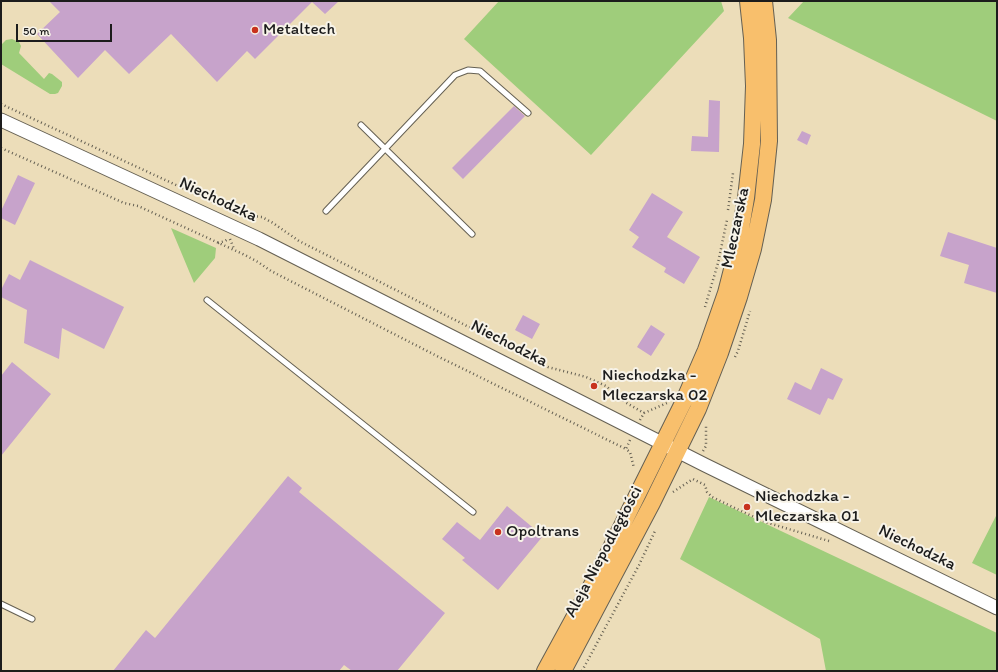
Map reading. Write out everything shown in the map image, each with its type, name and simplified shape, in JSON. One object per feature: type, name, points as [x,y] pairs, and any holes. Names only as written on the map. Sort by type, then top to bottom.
[{"type":"main road","name":"Mleczarska","points":[[663,442],[683,403],[706,350],[726,293],[738,246],[746,198],[752,144],[754,86],[752,38],[748,1]]},
{"type":"main road","name":"Mleczarska","points":[[678,450],[698,408],[720,354],[753,249],[762,200],[769,141],[768,40],[764,1]]},
{"type":"main road","name":"Aleja Niepodległości","points":[[545,671],[600,570],[663,442]]},
{"type":"main road","name":"Aleja Niepodległości","points":[[563,671],[678,450]]},
{"type":"street","name":"Niechodzka","points":[[1,120],[259,239],[678,450],[997,608]]},
{"type":"lane","points":[[326,211],[455,75],[468,70],[480,71],[528,113]]},
{"type":"lane","points":[[361,125],[472,234]]},
{"type":"lane","points":[[207,300],[473,512]]},
{"type":"lane","points":[[1,604],[32,619]]},
{"type":"path","points":[[1,104],[220,206]]},
{"type":"path","points":[[1,148],[124,203],[138,206],[245,255],[271,271],[421,348],[626,449],[630,452],[636,474],[644,479]]},
{"type":"path","points":[[703,313],[728,216],[733,170]]},
{"type":"path","points":[[240,215],[262,217],[299,241],[548,367],[586,377],[606,386],[625,402],[644,413]]},
{"type":"path","points":[[218,243],[226,241],[230,237]]},
{"type":"path","points":[[626,449],[644,413],[670,402]]},
{"type":"path","points":[[660,486],[672,493],[693,479],[705,485],[707,492],[712,497],[745,513],[765,522],[832,542]]},
{"type":"path","points":[[582,671],[639,565],[657,525]]},
{"type":"green space","points":[[499,1],[721,1],[724,11],[591,155],[464,39]]},
{"type":"green space","points":[[804,1],[997,1],[997,121],[788,18]]},
{"type":"green space","points":[[12,39],[19,42],[21,46],[19,53],[44,79],[49,73],[62,82],[62,86],[58,93],[50,94],[1,64],[1,45],[6,40]]},
{"type":"green space","points":[[171,228],[216,248],[215,258],[194,283]]},
{"type":"green space","points":[[709,497],[997,633],[997,671],[826,671],[820,639],[680,559]]},
{"type":"green space","points":[[997,514],[997,575],[972,563]]},
{"type":"building","points":[[49,1],[339,1],[325,14],[312,2],[255,59],[247,51],[217,82],[171,34],[129,74],[105,50],[78,78],[37,34],[60,12]]},
{"type":"building","points":[[709,100],[720,101],[719,152],[691,151],[692,136],[708,137]]},
{"type":"building","points":[[514,106],[525,116],[463,179],[452,168]]},
{"type":"building","points":[[802,131],[811,135],[807,145],[797,140]]},
{"type":"building","points":[[18,175],[35,183],[15,225],[1,218],[1,211]]},
{"type":"building","points":[[652,193],[683,212],[667,237],[700,257],[684,284],[664,272],[666,268],[632,247],[639,237],[629,230]]},
{"type":"building","points":[[948,232],[997,248],[997,293],[964,283],[969,265],[940,256]]},
{"type":"building","points":[[30,260],[124,307],[104,349],[62,328],[59,359],[24,343],[27,310],[1,297],[1,290],[9,274],[20,280]]},
{"type":"building","points":[[523,315],[540,324],[532,339],[515,330]]},
{"type":"building","points":[[651,325],[665,334],[651,356],[637,347]]},
{"type":"building","points":[[12,362],[51,394],[1,456],[1,376]]},
{"type":"building","points":[[821,368],[843,379],[833,400],[828,398],[820,415],[787,399],[795,382],[811,390]]},
{"type":"building","points":[[288,476],[302,488],[299,492],[445,613],[397,671],[352,671],[344,665],[339,671],[113,671],[146,630],[155,638]]},
{"type":"building","points":[[507,506],[543,536],[498,590],[462,560],[465,558],[442,539],[457,522],[480,540]]},
{"type":"place","name":"Metaltech","points":[[255,30]]},
{"type":"place","name":"Niechodzka - Mleczarska 02","points":[[594,386]]},
{"type":"place","name":"Niechodzka - Mleczarska 01","points":[[747,507]]},
{"type":"place","name":"Opoltrans","points":[[498,532]]}]
